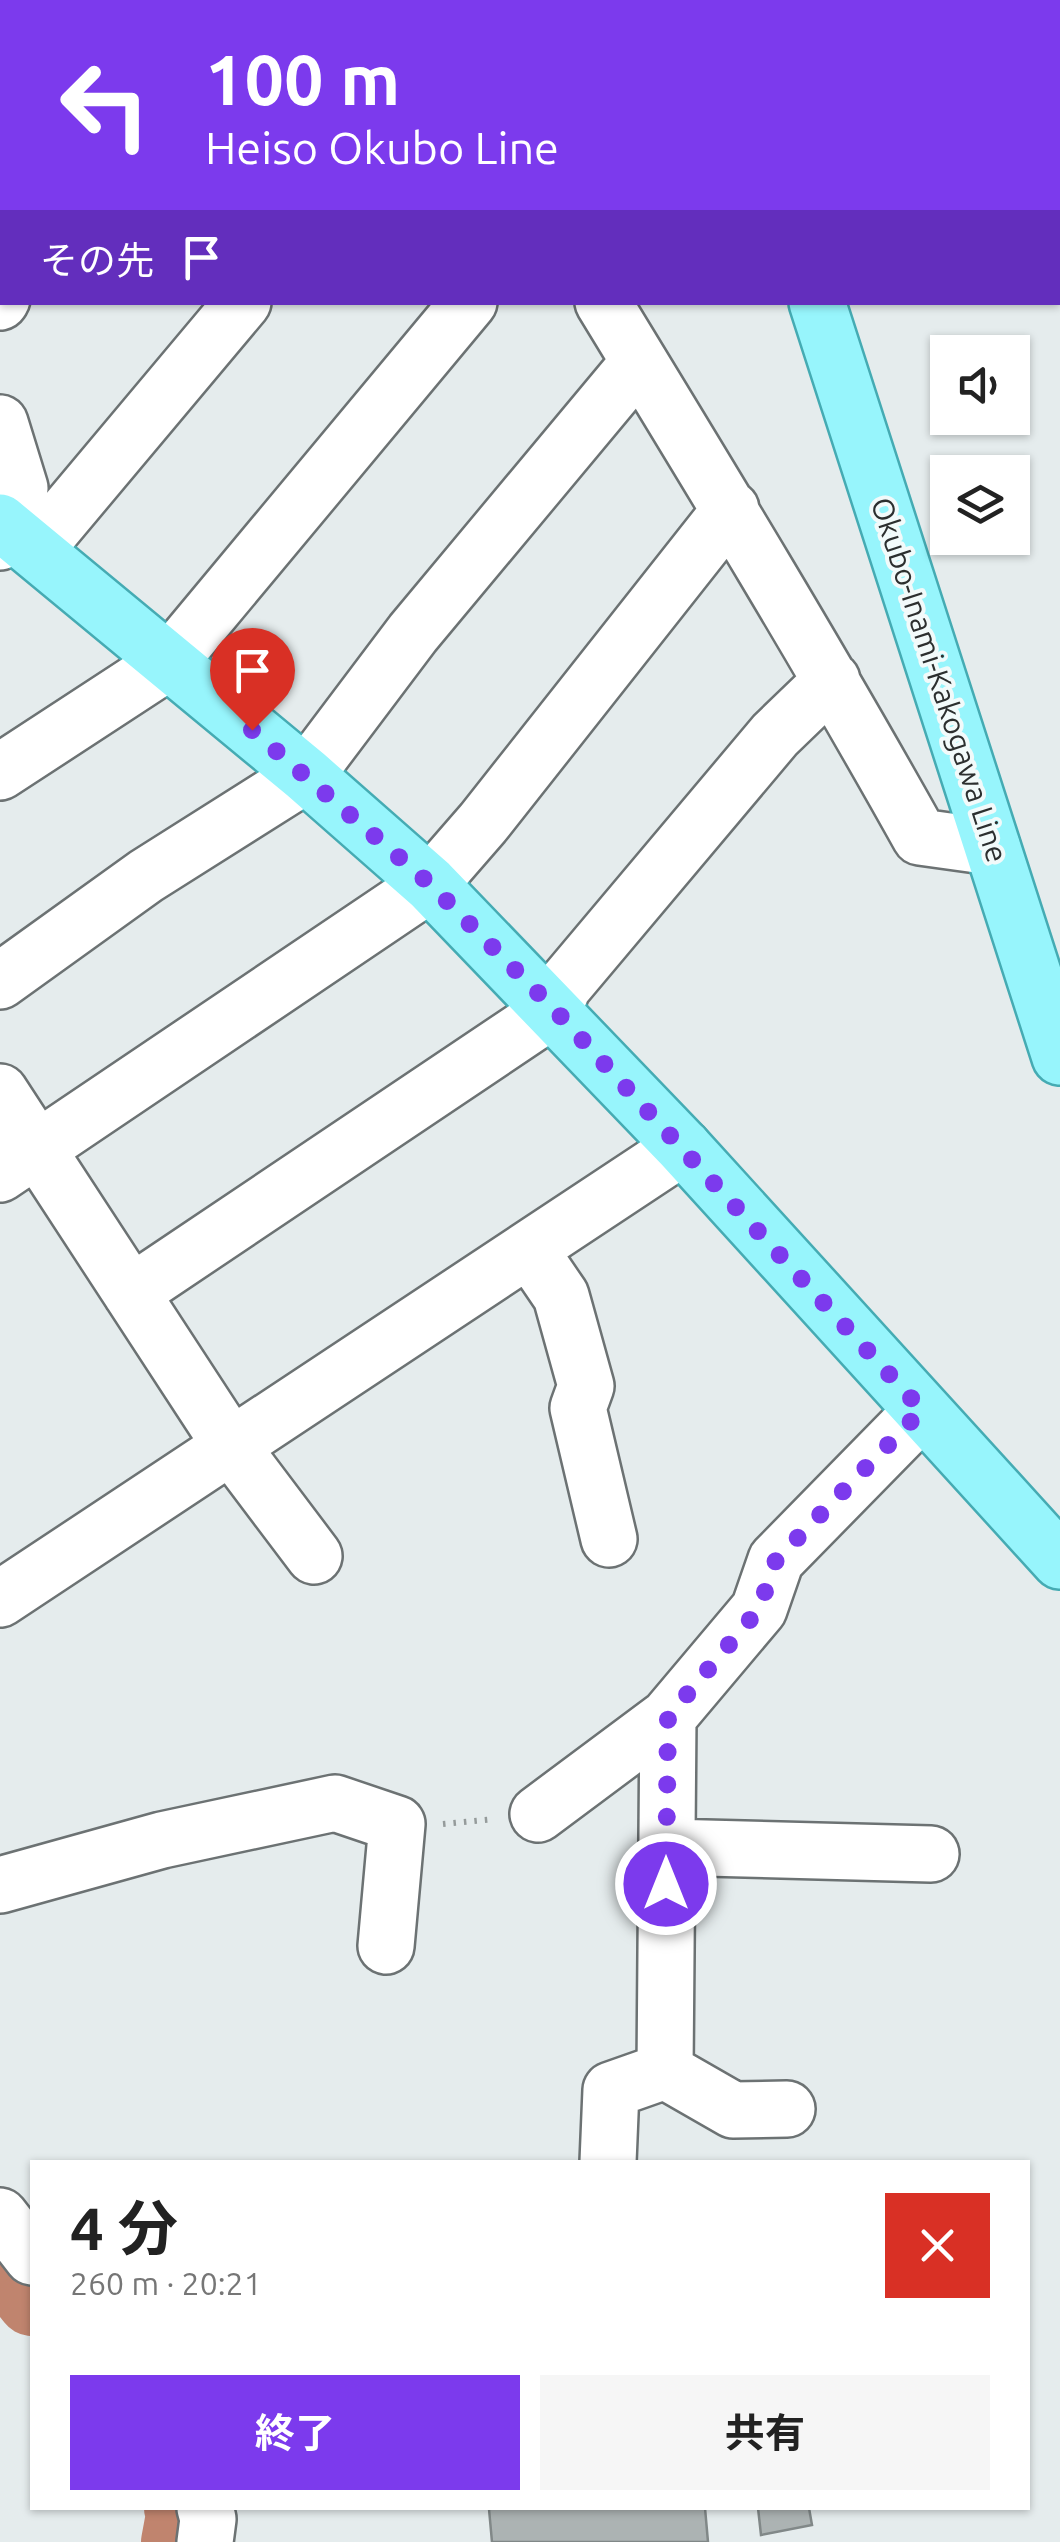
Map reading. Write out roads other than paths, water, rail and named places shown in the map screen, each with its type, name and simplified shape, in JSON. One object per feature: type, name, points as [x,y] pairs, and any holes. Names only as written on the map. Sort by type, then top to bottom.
[{"type":"main road","name":"Okubo-Inami-Kakogawa Line","points":[[818,305],[1060,1057]]},
{"type":"main road","points":[[12,536],[170,661],[430,884],[683,1147],[1060,1561]]},
{"type":"street","points":[[12,536],[240,305]]},
{"type":"street","points":[[0,772],[170,661],[466,305]]},
{"type":"street","points":[[604,305],[731,509],[920,837],[992,846]]},
{"type":"street","points":[[0,981],[146,876],[306,775],[412,634],[639,362]]},
{"type":"street","points":[[0,422],[20,488],[12,536]]},
{"type":"street","points":[[18,1162],[430,884],[731,509]]},
{"type":"street","points":[[131,1293],[554,1009],[563,987],[775,735],[832,680]]},
{"type":"street","points":[[0,1092],[18,1162],[131,1293],[231,1446],[314,1556]]},
{"type":"street","points":[[0,1599],[683,1147]]},
{"type":"street","points":[[528,1249],[561,1296],[586,1386],[578,1408],[610,1539]]},
{"type":"street","points":[[538,1814],[668,1717],[759,1609],[776,1560],[922,1410]]},
{"type":"street","points":[[665,2070],[668,1717]]},
{"type":"street","points":[[0,1885],[136,1846],[335,1802],[397,1824],[386,1946]]},
{"type":"street","points":[[667,1848],[931,1854]]},
{"type":"street","points":[[665,2070],[734,2110],[787,2109]]},
{"type":"street","points":[[608,2160],[611,2090],[665,2070]]},
{"type":"street","points":[[0,2216],[30,2254]]},
{"type":"street","points":[[205,2542],[206,2510]]},
{"type":"waterway","points":[[0,2260],[30,2298]]},
{"type":"waterway","points":[[176,2542],[180,2510]]}]
